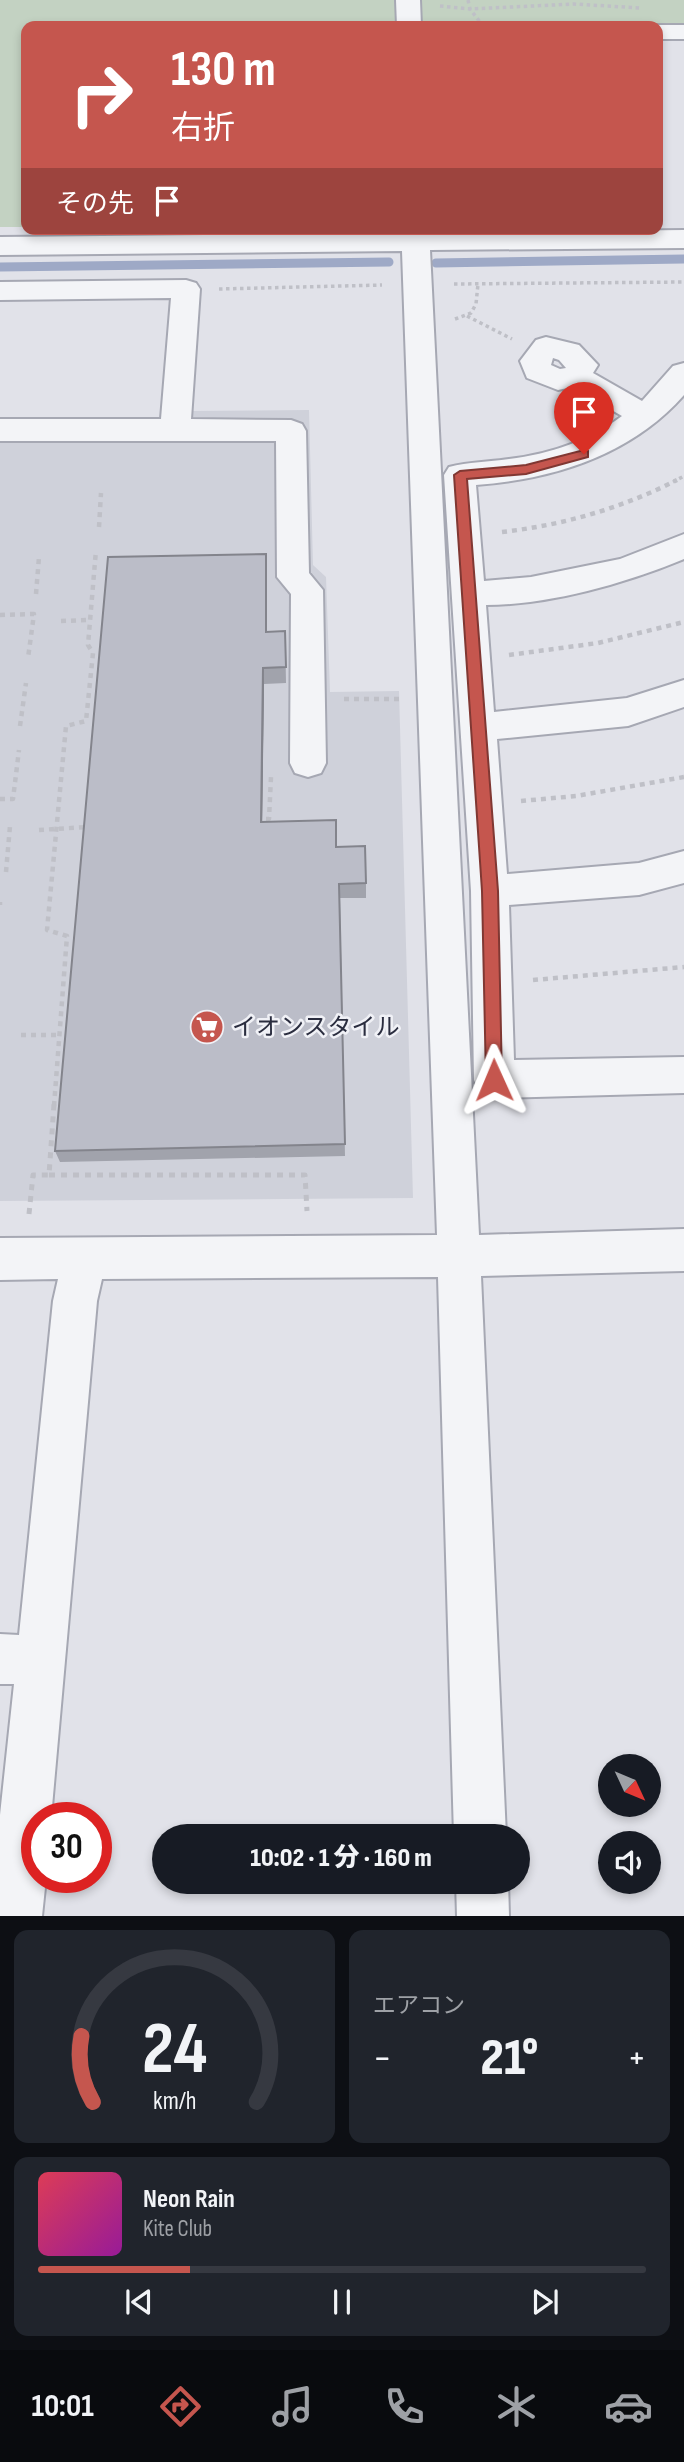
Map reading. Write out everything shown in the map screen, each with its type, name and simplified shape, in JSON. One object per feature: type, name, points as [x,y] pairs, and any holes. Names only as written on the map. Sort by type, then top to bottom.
[{"type":"street","points":[[663,32],[684,32]]},
{"type":"street","points":[[433,235],[434,699],[459,1256],[480,1824]]},
{"type":"street","points":[[0,246],[433,235],[684,239]]},
{"type":"street","points":[[0,291],[186,289],[175,429]]},
{"type":"street","points":[[541,354],[535,361],[537,371],[558,380],[576,376],[645,416]]},
{"type":"street","points":[[684,373],[676,387],[632,428],[584,454],[526,470],[460,475],[490,891],[494,1080],[684,1075]]},
{"type":"street","points":[[0,430],[291,431],[293,577],[307,590],[307,763]]},
{"type":"street","points":[[469,593],[510,592],[626,570],[684,546]]},
{"type":"street","points":[[478,726],[512,725],[628,712],[684,693]]},
{"type":"street","points":[[490,891],[639,878],[684,867]]},
{"type":"street","points":[[0,1259],[459,1256],[684,1251]]},
{"type":"street","points":[[16,1916],[21,1660],[75,1301],[85,1259]]},
{"type":"street","points":[[482,1894],[483,1916]]},
{"type":"path","points":[[468,0],[470,9],[479,21]]},
{"type":"path","points":[[408,10],[574,4],[650,9]]},
{"type":"path","points":[[467,315],[541,354]]},
{"type":"path","points":[[494,533],[540,529],[606,509],[684,476]]},
{"type":"path","points":[[99,527],[101,493]]},
{"type":"path","points":[[49,1175],[67,936],[47,930],[66,726],[86,721],[93,653],[88,645],[96,550]]},
{"type":"path","points":[[36,594],[39,556]]},
{"type":"path","points":[[0,615],[34,614],[28,658]]},
{"type":"path","points":[[61,621],[89,620]]},
{"type":"path","points":[[474,658],[544,653],[634,637],[684,622]]},
{"type":"path","points":[[20,726],[26,683]]},
{"type":"path","points":[[332,699],[434,699]]},
{"type":"path","points":[[0,799],[13,799],[19,750]]},
{"type":"path","points":[[243,820],[269,818],[272,766]]},
{"type":"path","points":[[514,801],[576,796],[684,777]]},
{"type":"path","points":[[6,872],[10,826]]},
{"type":"path","points":[[39,830],[98,826]]},
{"type":"path","points":[[525,980],[684,967]]},
{"type":"path","points":[[21,1035],[61,1035]]},
{"type":"path","points":[[29,1214],[33,1175],[305,1175],[307,1211]]},
{"type":"shaded area","points":[[309,410],[313,565],[326,577],[330,692],[399,691],[413,1198],[0,1201],[0,440],[190,436],[191,411]]},
{"type":"green space","points":[[0,0],[684,0],[684,28],[663,28],[663,21],[21,21],[21,227],[0,227]]},
{"type":"building","name":"イオンスタイル","points":[[266,554],[266,632],[285,631],[286,667],[263,668],[261,822],[336,820],[336,847],[365,846],[366,883],[339,884],[345,1144],[55,1151],[108,557]]},
{"type":"waterway","points":[[436,263],[684,259]]},
{"type":"waterway","points":[[0,267],[389,262]]},
{"type":"place","name":"イオンスタイル","points":[[207,1027]]},
{"type":"route","points":[[494,1080],[490,891],[460,475],[526,470],[584,454]]}]
